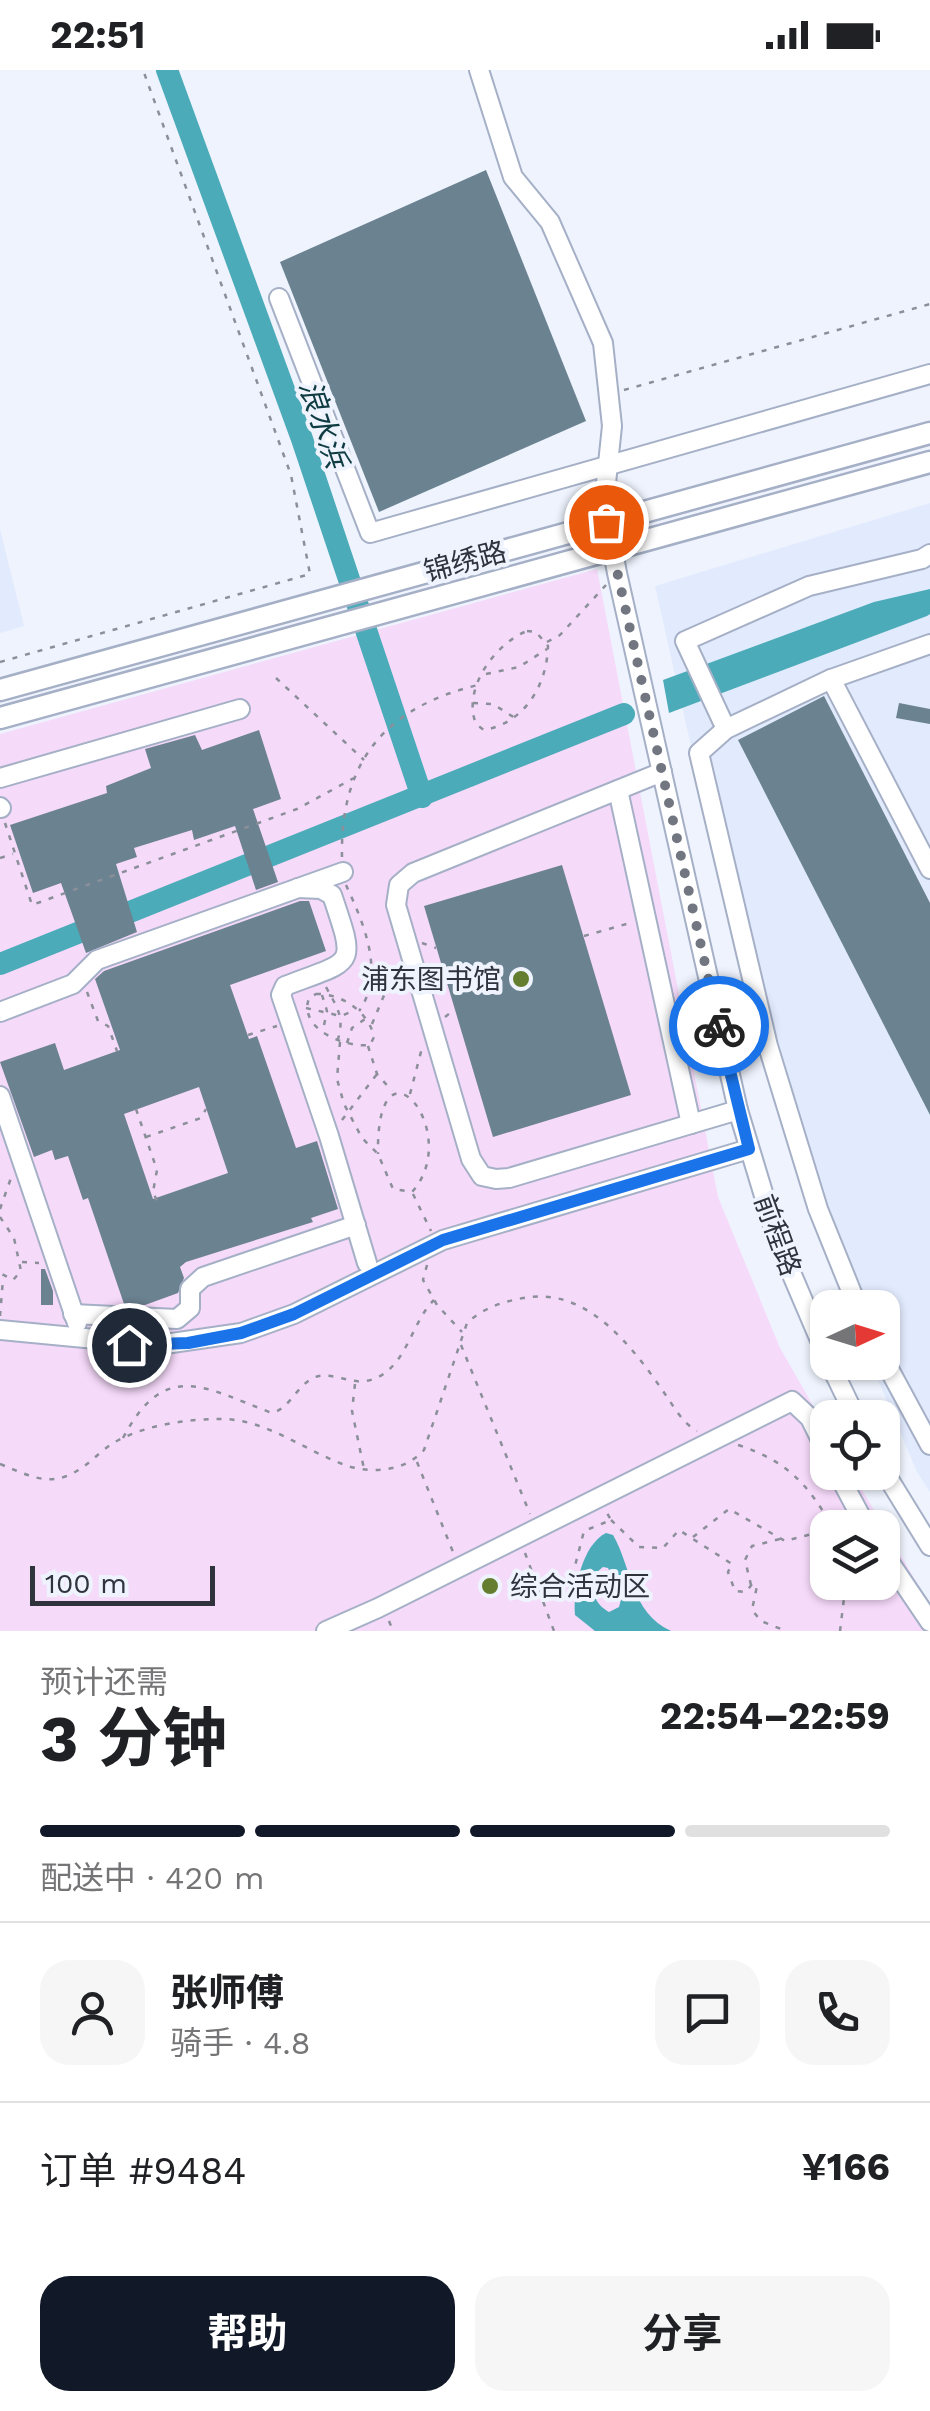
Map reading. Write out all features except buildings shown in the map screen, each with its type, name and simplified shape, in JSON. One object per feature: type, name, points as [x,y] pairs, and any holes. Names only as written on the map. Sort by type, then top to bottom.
[{"type":"main road","name":"锦绣路","points":[[0,690],[930,433]]},
{"type":"main road","name":"锦绣路","points":[[0,718],[930,462]]},
{"type":"street","name":"前程路","points":[[479,70],[513,177],[550,222],[603,342],[612,426],[604,496],[617,574],[738,1110],[778,1242],[810,1318]]},
{"type":"street","points":[[278,298],[370,533],[930,374]]},
{"type":"street","points":[[726,729],[684,641],[809,586],[930,554]]},
{"type":"street","points":[[851,1290],[818,1210],[768,1046],[699,753],[726,729],[832,679],[930,644]]},
{"type":"street","points":[[832,679],[930,870]]},
{"type":"street","points":[[0,778],[240,709]]},
{"type":"street","points":[[662,772],[404,878],[396,890],[396,900],[474,1165],[485,1178],[508,1178],[738,1110]]},
{"type":"street","points":[[618,790],[691,1124]]},
{"type":"street","points":[[0,1012],[72,984],[97,960],[343,872]]},
{"type":"street","points":[[298,888],[321,888],[332,894],[349,944],[346,958],[339,965],[284,986],[281,995],[330,1136],[366,1262]]},
{"type":"street","points":[[0,1096],[76,1321],[176,1319],[190,1308],[190,1290],[203,1277],[356,1225]]},
{"type":"street","points":[[0,1330],[158,1345],[241,1333],[294,1314],[443,1240],[749,1149]]},
{"type":"street","points":[[895,1380],[930,1445]]},
{"type":"street","points":[[326,1631],[792,1400],[810,1418]]},
{"type":"street","points":[[896,1490],[930,1546]]},
{"type":"street","points":[[900,1578],[930,1622]]},
{"type":"path","points":[[0,662],[310,574],[291,475],[143,70]]},
{"type":"path","points":[[608,394],[930,304]]},
{"type":"path","points":[[483,674],[520,667],[560,635],[617,574]]},
{"type":"path","points":[[174,612],[179,624]]},
{"type":"path","points":[[526,631],[536,632],[547,646],[541,684],[516,718],[484,730],[476,724],[471,704],[478,685],[508,639],[526,631]]},
{"type":"path","points":[[276,678],[365,761]]},
{"type":"path","points":[[342,846],[344,810],[354,778],[386,729],[419,705],[445,693],[478,685]]},
{"type":"path","points":[[471,704],[493,704],[516,718]]},
{"type":"path","points":[[0,808],[32,905],[297,809],[354,778]]},
{"type":"path","points":[[0,858],[14,853]]},
{"type":"path","points":[[584,936],[646,919]]},
{"type":"path","points":[[368,1045],[374,1037],[372,1025],[391,979],[414,964]]},
{"type":"path","points":[[370,973],[391,979]]},
{"type":"path","points":[[72,984],[87,991],[98,1021],[108,1026],[117,1052]]},
{"type":"path","points":[[321,994],[326,1014],[323,1030]]},
{"type":"path","points":[[368,1045],[347,1044],[323,1030],[308,1017],[309,998],[330,994],[356,1009],[372,1025]]},
{"type":"path","points":[[330,994],[341,1016],[338,1079],[348,1112],[362,1138],[378,1154],[393,1189],[412,1192]]},
{"type":"path","points":[[306,1008],[341,1016],[356,1009]]},
{"type":"path","points":[[347,1044],[352,1028],[366,1019]]},
{"type":"path","points":[[410,1095],[420,1046],[436,1038]]},
{"type":"path","points":[[368,1045],[377,1074],[394,1093]]},
{"type":"path","points":[[330,1136],[377,1074]]},
{"type":"path","points":[[378,1154],[383,1104],[394,1093],[410,1095],[426,1125],[429,1148],[422,1177],[412,1192]]},
{"type":"path","points":[[146,1137],[201,1118],[206,1108]]},
{"type":"path","points":[[136,1109],[157,1170],[157,1201]]},
{"type":"path","points":[[0,1210],[12,1174]]},
{"type":"path","points":[[412,1192],[431,1232]]},
{"type":"path","points":[[0,1217],[14,1238],[21,1262],[17,1279],[2,1275],[0,1318]]},
{"type":"path","points":[[429,1258],[423,1280],[434,1300],[462,1332]]},
{"type":"path","points":[[21,1262],[56,1264]]},
{"type":"path","points":[[0,1464],[39,1478],[58,1480],[69,1477],[123,1438],[171,1424],[235,1419],[272,1431],[340,1464],[364,1470],[401,1466],[416,1459],[429,1438],[462,1332],[482,1310],[546,1296],[577,1304],[606,1324],[645,1365],[690,1428],[784,1465],[822,1510]]},
{"type":"path","points":[[123,1438],[132,1419],[150,1399],[189,1384],[272,1413],[279,1412],[314,1378],[355,1382],[376,1379],[398,1359],[421,1312],[434,1300]]},
{"type":"path","points":[[460,1342],[528,1534],[534,1578],[554,1631]]},
{"type":"path","points":[[355,1382],[352,1410],[364,1470]]},
{"type":"path","points":[[416,1459],[459,1568]]},
{"type":"path","points":[[598,1499],[611,1520],[639,1547],[663,1548],[679,1530],[732,1564],[728,1572],[735,1591],[746,1592],[751,1585]]},
{"type":"path","points":[[692,1538],[729,1510],[782,1539]]},
{"type":"path","points":[[534,1578],[543,1574],[559,1597],[568,1593],[584,1530],[611,1520]]},
{"type":"path","points":[[751,1585],[744,1564],[752,1546],[810,1534]]},
{"type":"path","points":[[751,1585],[757,1586],[752,1610],[761,1622],[786,1631]]},
{"type":"path","points":[[840,1631],[844,1600]]},
{"type":"shaded area","points":[[930,503],[930,1492],[900,1432],[900,1400],[887,1400],[878,1380],[900,1380],[900,1290],[841,1290],[758,1044],[655,586]]},
{"type":"shaded area","points":[[0,529],[24,626],[0,633]]},
{"type":"shaded area","points":[[597,569],[718,1197],[780,1348],[810,1400],[810,1490],[862,1490],[874,1510],[810,1510],[810,1600],[900,1600],[900,1554],[930,1605],[930,1631],[0,1631],[0,734]]},
{"type":"water","points":[[930,589],[927,616],[669,713],[663,680],[874,602]]},
{"type":"water","points":[[606,1533],[613,1535],[640,1601],[658,1623],[671,1631],[595,1631],[575,1615],[581,1569],[598,1539]],"holes":[[[603,1567],[608,1568],[622,1596],[619,1607],[609,1612],[595,1598],[591,1577]]]},
{"type":"waterway","name":"浪水浜","points":[[167,70],[302,439],[422,797]]},
{"type":"waterway","points":[[0,964],[624,714]]},
{"type":"way so far","points":[[606,522],[719,1026]]},
{"type":"place","name":"浦东图书馆","points":[[521,979]]},
{"type":"place","name":"综合活动区","points":[[490,1586]]},
{"type":"route","points":[[129,1345],[188,1343],[268,1325],[443,1240],[749,1149],[719,1026]]}]
